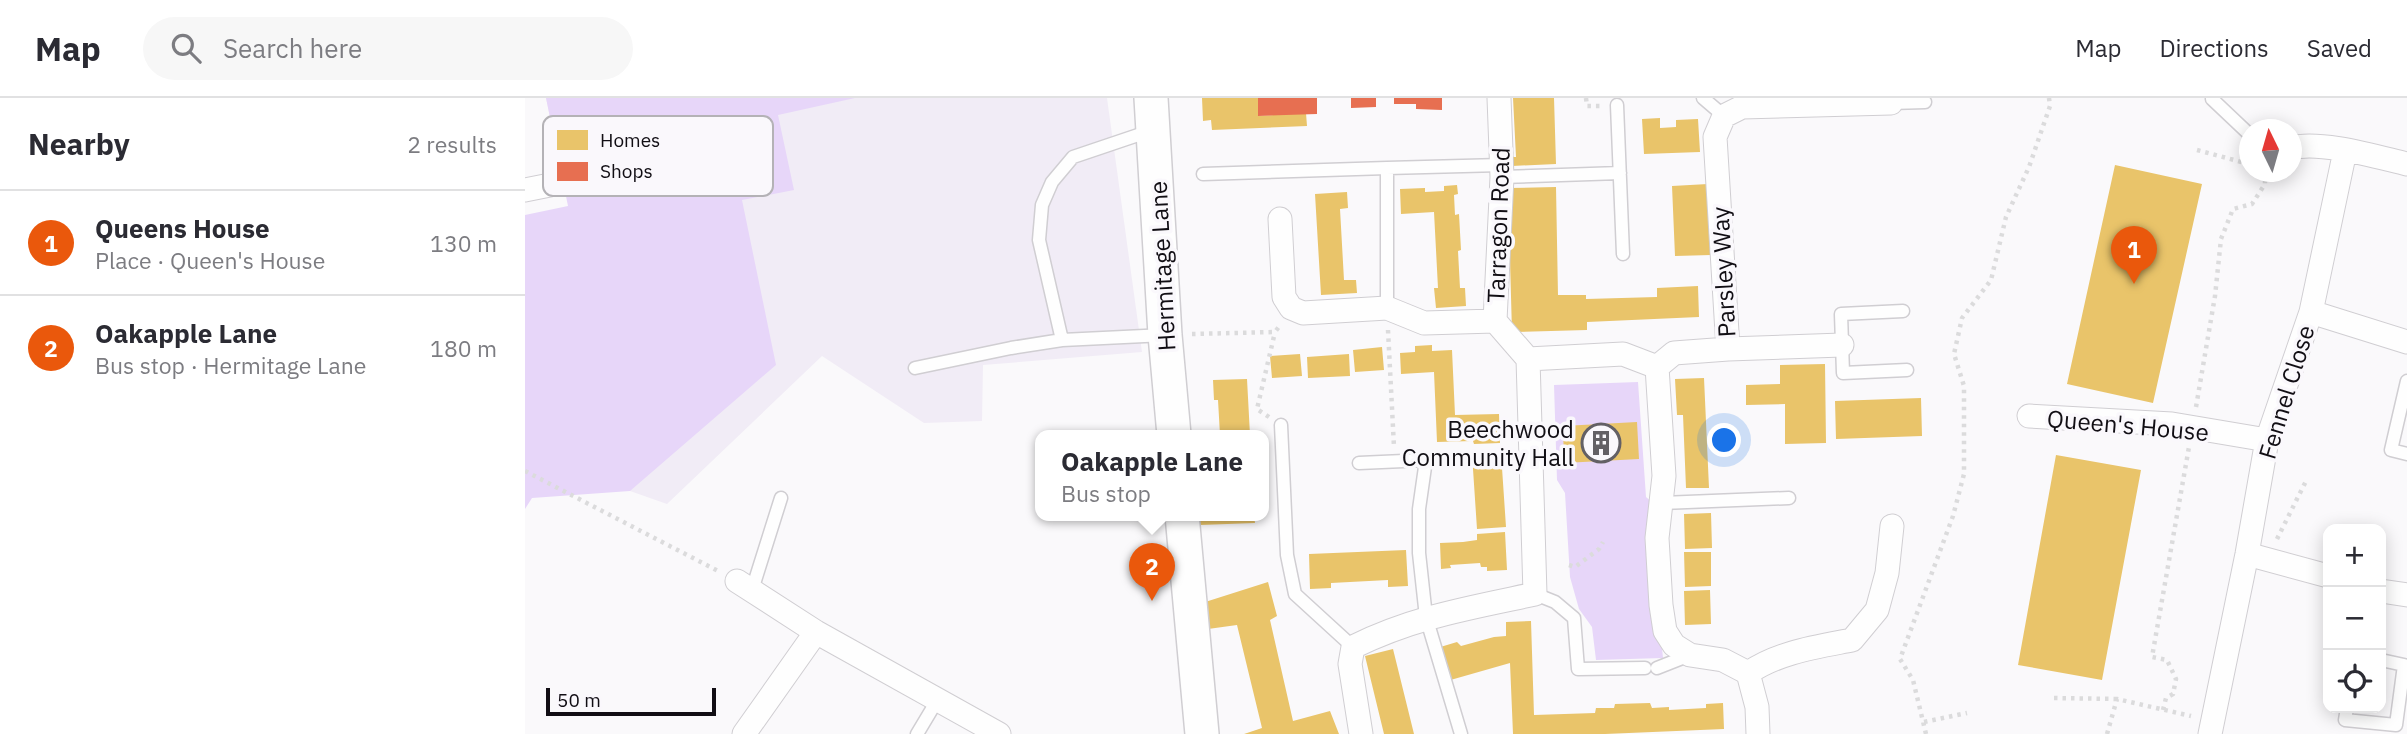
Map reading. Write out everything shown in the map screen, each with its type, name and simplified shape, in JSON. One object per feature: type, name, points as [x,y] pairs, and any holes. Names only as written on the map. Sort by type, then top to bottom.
[{"type":"main road","name":"Hermitage Lane","points":[[1152,114],[1174,430]]},
{"type":"main road","points":[[1183,521],[1202,734]]},
{"type":"street","name":"Tarragon Road","points":[[1499,98],[1501,171],[1495,321],[1528,359]]},
{"type":"street","points":[[1724,117],[1742,107],[1856,101],[1891,103]]},
{"type":"street","name":"Parsley Way","points":[[1657,367],[1674,353],[1728,349],[1715,137],[1724,117]]},
{"type":"street","points":[[2302,145],[2407,164]]},
{"type":"street","name":"Fennel Close","points":[[2211,727],[2257,556],[2267,440],[2311,312],[2345,151]]},
{"type":"street","points":[[525,190],[543,186]]},
{"type":"street","points":[[1280,219],[1284,297],[1291,308],[1303,313],[1387,308],[1424,323],[1495,321]]},
{"type":"street","name":"Fennel Close","points":[[2311,312],[2407,342]]},
{"type":"street","points":[[1728,349],[1842,345]]},
{"type":"street","points":[[1361,734],[1351,675],[1353,647],[1426,617],[1535,594],[1528,359],[1623,354],[1657,367],[1664,476],[1657,538],[1665,631],[1674,645],[1690,655],[1723,660],[1748,673],[1757,707],[1758,734]]},
{"type":"street","name":"Queen's House","points":[[2029,416],[2172,424],[2267,440]]},
{"type":"street","points":[[1748,673],[1762,664],[1800,650],[1852,640],[1877,610],[1887,573],[1892,526]]},
{"type":"street","points":[[2257,556],[2323,575]]},
{"type":"street","points":[[745,585],[815,632],[999,734]]},
{"type":"street","points":[[2386,592],[2407,595]]},
{"type":"street","points":[[744,734],[815,632]]},
{"type":"lane","points":[[1703,98],[1724,117]]},
{"type":"lane","points":[[2212,99],[2239,125]]},
{"type":"lane","points":[[1891,103],[1925,102]]},
{"type":"lane","points":[[1617,105],[1623,254]]},
{"type":"lane","points":[[1062,340],[1039,240],[1042,205],[1052,183],[1073,157],[1152,114]]},
{"type":"lane","points":[[1387,168],[1387,308]]},
{"type":"lane","points":[[1202,174],[1387,168],[1620,173]]},
{"type":"lane","points":[[1903,311],[1841,314],[1843,373],[1907,370]]},
{"type":"lane","points":[[915,368],[1062,340],[1165,335]]},
{"type":"lane","points":[[2407,381],[2391,450],[2407,454]]},
{"type":"lane","points":[[1281,425],[1287,555],[1295,594],[1353,647]]},
{"type":"lane","points":[[1359,463],[1426,460],[1419,509],[1419,553],[1426,617],[1461,734]]},
{"type":"lane","points":[[745,585],[781,498]]},
{"type":"lane","points":[[1662,503],[1789,498]]},
{"type":"lane","points":[[1535,594],[1555,602],[1574,618],[1578,669],[1651,668],[1690,655]]},
{"type":"lane","points":[[2346,713],[2345,720],[2396,725],[2405,665],[2386,661]]},
{"type":"lane","points":[[918,734],[938,699]]},
{"type":"path","points":[[1926,734],[1913,680],[1900,659],[1953,516],[1964,474],[1964,386],[1954,354],[1962,318],[1991,280],[2005,218],[2029,167],[2050,106],[2049,98]]},
{"type":"path","points":[[2197,150],[2239,161]]},
{"type":"path","points":[[1281,425],[1257,409],[1275,332],[1291,308]]},
{"type":"path","points":[[1387,308],[1394,461]]},
{"type":"path","points":[[1165,335],[1275,332]]},
{"type":"path","points":[[525,471],[745,585]]},
{"type":"path","points":[[2257,556],[2306,481]]},
{"type":"path","points":[[1569,565],[1575,567],[1599,549],[1603,542]]},
{"type":"path","points":[[2054,698],[2117,699],[2211,727]]},
{"type":"path","points":[[2106,734],[2117,699]]},
{"type":"path","points":[[1924,722],[1967,713]]},
{"type":"shaded area","points":[[546,98],[1107,98],[1142,352],[983,365],[982,421],[924,423],[822,356],[667,504],[630,491],[567,196],[773,196],[773,116],[550,116]]},
{"type":"shaded area","points":[[546,98],[855,98],[778,115],[794,190],[773,194],[773,116],[550,116]]},
{"type":"shaded area","points":[[566,196],[763,196],[742,200],[776,365],[630,491],[532,498],[525,509],[525,215],[568,206]]},
{"type":"shaded area","points":[[1638,382],[1646,497],[1654,504],[1650,527],[1663,658],[1596,660],[1592,627],[1579,609],[1570,577],[1565,493],[1557,480],[1554,385]]},
{"type":"building: Homes","points":[[1202,98],[1258,98],[1258,116],[1306,113],[1307,126],[1212,130],[1211,120],[1203,121]]},
{"type":"building: Homes","points":[[1513,98],[1554,98],[1556,164],[1512,166],[1512,157],[1516,157]]},
{"type":"building: Homes","points":[[1660,118],[1660,128],[1676,127],[1676,120],[1698,119],[1700,152],[1644,154],[1642,119]]},
{"type":"building: Homes","points":[[2115,165],[2202,184],[2153,403],[2067,384]]},
{"type":"building: Homes","points":[[1708,184],[1711,255],[1675,256],[1672,186]]},
{"type":"building: Homes","points":[[1457,185],[1458,194],[1454,195],[1455,215],[1459,214],[1460,288],[1465,288],[1466,306],[1436,308],[1434,288],[1438,288],[1434,212],[1401,214],[1400,189],[1425,188],[1425,192],[1444,191],[1444,186]]},
{"type":"building: Homes","points":[[1556,187],[1558,295],[1586,295],[1586,299],[1657,297],[1657,288],[1698,286],[1699,317],[1587,322],[1587,330],[1512,332],[1508,188]]},
{"type":"building: Homes","points":[[1347,192],[1348,208],[1340,209],[1344,280],[1356,280],[1357,293],[1321,295],[1315,194]]},
{"type":"building: Homes","points":[[1432,345],[1432,351],[1452,350],[1455,415],[1499,414],[1500,443],[1437,442],[1434,372],[1401,374],[1400,353],[1415,352],[1415,346]]},
{"type":"building: Homes","points":[[1382,347],[1384,370],[1355,372],[1353,350]]},
{"type":"building: Homes","points":[[1300,354],[1302,376],[1272,378],[1270,356]]},
{"type":"building: Homes","points":[[1349,354],[1350,376],[1308,378],[1307,357]]},
{"type":"building: Homes","points":[[1825,364],[1826,443],[1785,444],[1785,404],[1746,405],[1746,385],[1780,384],[1780,365]]},
{"type":"building: Homes","points":[[1704,378],[1709,488],[1686,488],[1683,415],[1677,415],[1675,379]]},
{"type":"building: Homes","points":[[1247,379],[1250,430],[1220,430],[1218,400],[1214,400],[1213,380]]},
{"type":"building: Homes","points":[[1921,398],[1922,436],[1836,439],[1835,401]]},
{"type":"building: Homes","name":"Beechwood Community Hall","points":[[1637,422],[1639,459],[1564,463],[1563,426]]},
{"type":"building: Homes","points":[[1501,453],[1506,527],[1477,529],[1472,454]]},
{"type":"building: Homes","points":[[2056,455],[2141,470],[2102,680],[2018,665]]},
{"type":"building: Homes","points":[[1711,513],[1712,548],[1685,549],[1684,514]]},
{"type":"building: Homes","points":[[1200,521],[1255,523],[1200,525]]},
{"type":"building: Homes","points":[[1505,532],[1507,570],[1487,571],[1487,567],[1481,567],[1480,563],[1450,565],[1451,568],[1441,569],[1440,543],[1477,540],[1477,534]]},
{"type":"building: Homes","points":[[1406,550],[1408,586],[1388,587],[1388,580],[1331,583],[1331,588],[1310,589],[1309,554]]},
{"type":"building: Homes","points":[[1684,552],[1711,552],[1711,586],[1685,587]]},
{"type":"building: Homes","points":[[1268,582],[1277,616],[1270,620],[1293,721],[1330,711],[1339,734],[1244,734],[1262,728],[1237,625],[1208,629],[1202,603]]},
{"type":"building: Homes","points":[[1710,590],[1711,624],[1685,625],[1684,591]]},
{"type":"building: Homes","points":[[1531,621],[1534,715],[1595,713],[1596,708],[1614,708],[1615,704],[1650,703],[1652,708],[1669,707],[1669,710],[1706,708],[1706,704],[1723,703],[1724,729],[1605,734],[1513,734],[1510,663],[1447,681],[1437,648],[1457,642],[1461,646],[1506,636],[1506,622]]},
{"type":"building: Homes","points":[[1393,649],[1414,734],[1384,734],[1365,656]]},
{"type":"building: Shops","points":[[1258,98],[1317,98],[1317,114],[1258,116]]},
{"type":"building: Shops","points":[[1351,98],[1376,98],[1376,107],[1351,108]]},
{"type":"building: Shops","points":[[1394,98],[1442,98],[1442,110],[1416,109],[1416,104],[1394,104]]},
{"type":"place","name":"Queens House","points":[[2134,284]]},
{"type":"place","name":"Beechwood Community Hall","points":[[1601,443]]},
{"type":"place","name":"Oakapple Lane","points":[[1152,601]]}]
